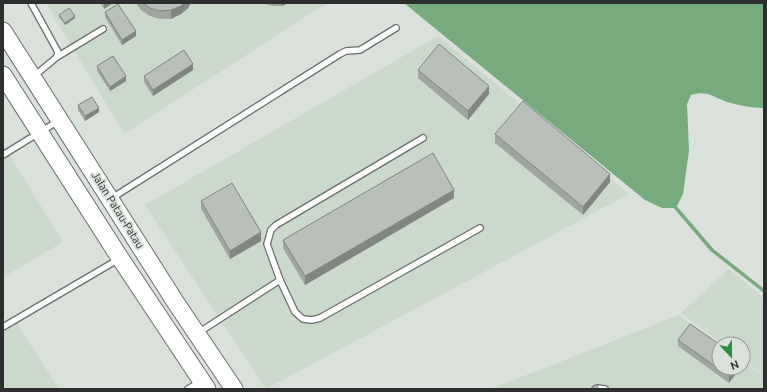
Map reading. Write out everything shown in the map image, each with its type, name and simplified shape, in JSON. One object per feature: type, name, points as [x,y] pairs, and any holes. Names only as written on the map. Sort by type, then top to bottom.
[{"type":"main road","name":"Jalan Patau-Patau","points":[[3,31],[197,334],[234,389]]},
{"type":"main road","points":[[3,75],[120,258],[199,386]]},
{"type":"lane","points":[[31,3],[58,52],[57,57]]},
{"type":"lane","points":[[111,199],[340,54],[346,51],[360,50],[396,28]]},
{"type":"lane","points":[[32,77],[57,57],[103,29]]},
{"type":"lane","points":[[3,155],[60,120]]},
{"type":"lane","points":[[423,138],[276,225],[271,230],[267,244],[280,280],[295,312],[303,318],[312,320],[326,315],[480,228]]},
{"type":"lane","points":[[3,327],[120,258]]},
{"type":"lane","points":[[197,334],[280,280]]},
{"type":"lane","points":[[595,389],[605,389]]},
{"type":"shaded area","points":[[46,3],[327,3],[124,134]]},
{"type":"shaded area","points":[[404,3],[764,3],[764,108],[731,103],[714,96],[701,93],[691,95],[687,104],[689,151],[683,194],[676,208],[662,208],[645,200]]},
{"type":"shaded area","points":[[438,36],[629,194],[266,389],[145,205]]},
{"type":"shaded area","points":[[3,145],[63,242],[3,277]]},
{"type":"shaded area","points":[[729,269],[764,298],[764,375],[751,365],[751,336],[711,336],[681,313]]},
{"type":"shaded area","points":[[679,315],[711,338],[711,376],[751,376],[751,367],[764,376],[764,389],[491,389]]},
{"type":"shaded area","points":[[17,324],[59,389],[3,389],[3,332]]},
{"type":"building","points":[[143,3],[184,3],[181,6],[171,10],[160,11],[150,8]]},
{"type":"building","points":[[118,4],[136,31],[122,40],[105,12]]},
{"type":"building","points":[[69,8],[75,16],[65,23],[59,15]]},
{"type":"building","points":[[439,44],[489,86],[468,111],[418,70]]},
{"type":"building","points":[[184,50],[193,64],[153,90],[144,76]]},
{"type":"building","points":[[113,56],[126,76],[110,87],[97,66]]},
{"type":"building","points":[[92,97],[99,108],[85,116],[78,105]]},
{"type":"building","points":[[523,101],[610,174],[583,207],[495,134]]},
{"type":"building","points":[[433,153],[454,190],[305,276],[283,240]]},
{"type":"building","points":[[232,183],[261,232],[230,251],[201,201]]},
{"type":"building","points":[[690,324],[711,338],[711,363],[678,340]]},
{"type":"building","points":[[597,385],[599,389],[590,389]]},
{"type":"waterway","points":[[676,208],[712,250],[764,291]]}]
